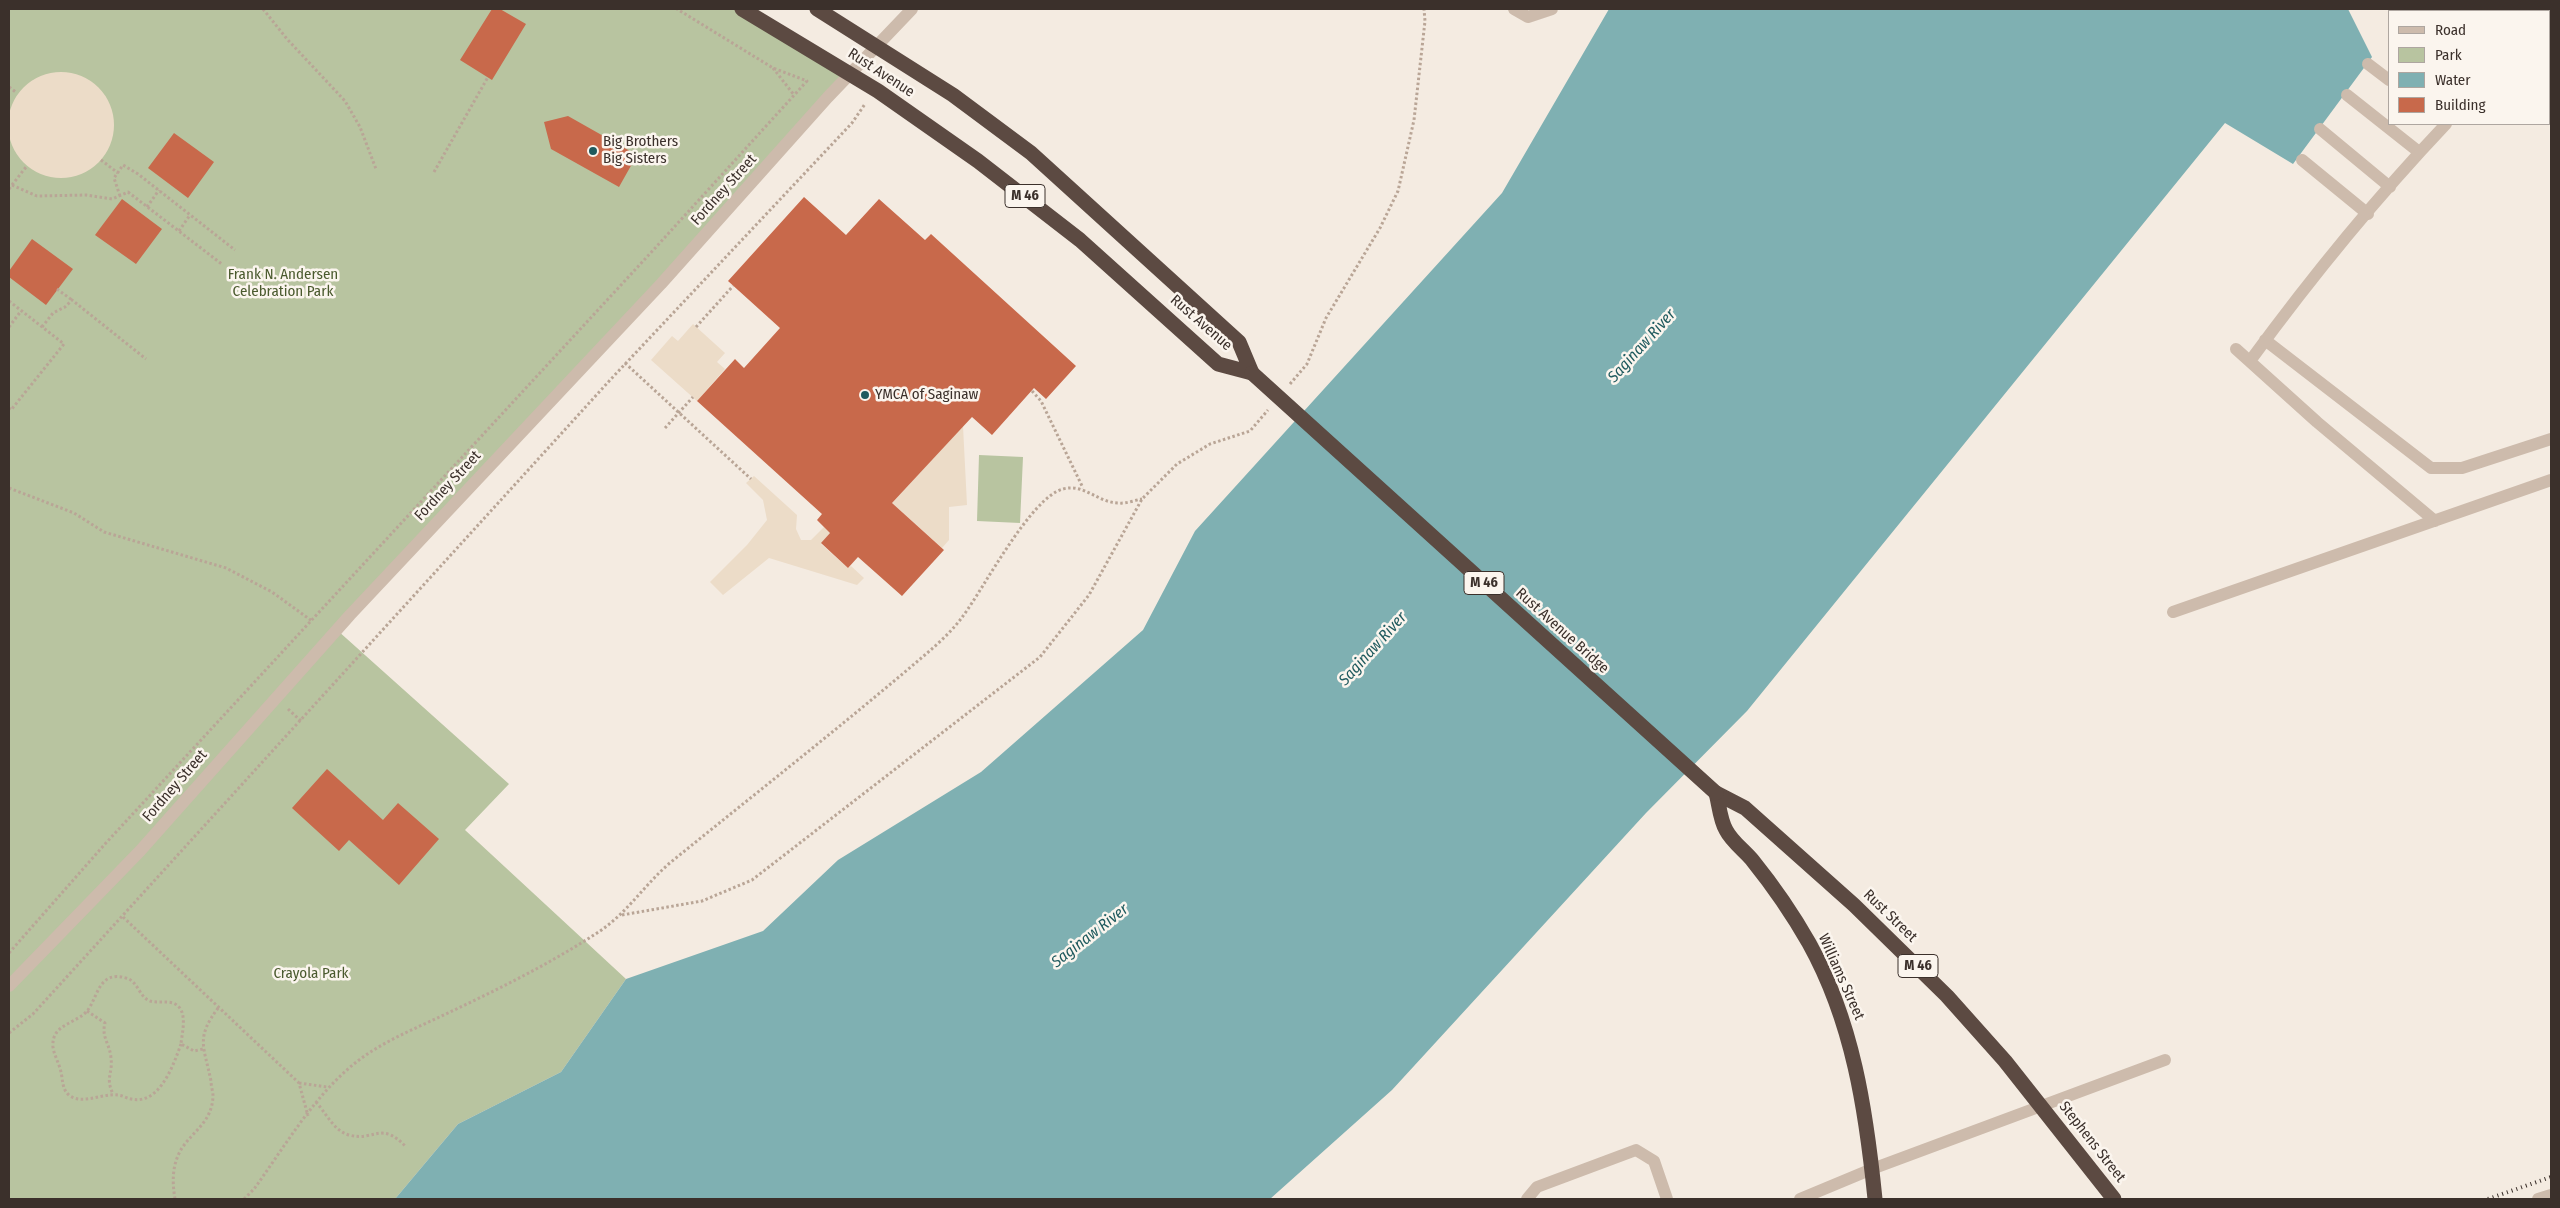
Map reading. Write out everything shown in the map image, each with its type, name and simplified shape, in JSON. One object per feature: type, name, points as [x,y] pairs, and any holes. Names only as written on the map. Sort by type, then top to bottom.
[{"type":"highway","name":"Rust Avenue","points":[[742,9],[851,75],[928,125],[1045,211],[1112,268],[1218,364],[1252,373]]},
{"type":"highway","name":"Rust Avenue","points":[[817,9],[878,46],[960,100],[1058,176],[1238,342],[1252,373]]},
{"type":"highway","name":"Rust Avenue Bridge","points":[[1252,373],[1716,793]]},
{"type":"highway","name":"Rust Street","points":[[1716,793],[1746,808],[1887,936],[1947,996],[2042,1107]]},
{"type":"highway","name":"Williams Street","points":[[1716,793],[1726,830],[1771,885],[1809,944],[1826,977],[1850,1040],[1864,1111],[1875,1199]]},
{"type":"highway","name":"Stephens Street","points":[[2042,1107],[2114,1199]]},
{"type":"street","name":"Fordney Street","points":[[9,986],[140,851],[350,615],[661,284],[912,9]]},
{"type":"street","points":[[1514,9],[1528,17],[1552,9]]},
{"type":"street","points":[[2368,64],[2388,79]]},
{"type":"street","points":[[2346,95],[2419,152]]},
{"type":"street","points":[[2250,361],[2390,187],[2419,152],[2445,125]]},
{"type":"street","points":[[2320,129],[2390,187]]},
{"type":"street","points":[[2302,160],[2368,214]]},
{"type":"street","points":[[2265,340],[2432,468],[2462,468],[2551,440]]},
{"type":"street","points":[[2236,349],[2317,422],[2435,521]]},
{"type":"street","points":[[2173,612],[2551,480]]},
{"type":"street","points":[[1800,1199],[2165,1060]]},
{"type":"street","points":[[1527,1199],[1537,1187],[1636,1150],[1654,1161],[1667,1199]]},
{"type":"street","points":[[2538,1199],[2551,1195]]},
{"type":"path","points":[[263,9],[287,39],[345,101],[360,127],[376,169]]},
{"type":"path","points":[[9,953],[807,81],[773,68],[677,9]]},
{"type":"path","points":[[1288,386],[1307,364],[1326,318],[1380,228],[1398,191],[1414,120],[1425,21],[1424,9]]},
{"type":"path","points":[[773,68],[794,95]]},
{"type":"path","points":[[434,172],[488,77]]},
{"type":"path","points":[[9,87],[17,93]]},
{"type":"path","points":[[9,1033],[33,1014],[123,917],[625,363],[845,130],[865,104]]},
{"type":"path","points":[[101,160],[118,172]]},
{"type":"path","points":[[120,196],[114,178],[123,166],[159,190],[236,250]]},
{"type":"path","points":[[26,167],[10,187],[37,196],[86,195],[112,199],[128,192],[223,265]]},
{"type":"path","points":[[147,207],[159,190]]},
{"type":"path","points":[[179,231],[190,215]]},
{"type":"path","points":[[696,327],[733,286]]},
{"type":"path","points":[[57,289],[146,359]]},
{"type":"path","points":[[42,327],[53,313],[65,307],[72,300]]},
{"type":"path","points":[[9,301],[64,344],[11,410],[9,408]]},
{"type":"path","points":[[9,327],[21,311]]},
{"type":"path","points":[[625,363],[751,479]]},
{"type":"path","points":[[1032,391],[1041,401],[1084,489],[1098,498],[1119,504],[1142,499]]},
{"type":"path","points":[[664,428],[693,397]]},
{"type":"path","points":[[622,915],[702,900],[752,880],[1040,657],[1089,594],[1142,499],[1177,464],[1210,444],[1250,431],[1269,408]]},
{"type":"path","points":[[9,488],[74,513],[104,532],[226,568],[272,592],[312,620]]},
{"type":"path","points":[[244,1199],[308,1116],[316,1102],[350,1066],[381,1045],[498,990],[598,932],[622,915],[656,874],[934,646],[961,618],[1029,518],[1047,499],[1061,489],[1084,489]]},
{"type":"path","points":[[123,917],[299,1083],[308,1116]]},
{"type":"path","points":[[114,978],[126,978],[134,983],[145,998],[152,1001],[173,1003],[179,1008],[184,1021],[181,1044],[159,1090],[152,1095],[135,1099],[113,1094],[82,1099],[72,1097],[64,1088],[53,1046],[54,1039],[63,1026],[87,1010],[102,983],[114,978]]},
{"type":"path","points":[[175,1199],[172,1181],[176,1160],[183,1146],[200,1130],[208,1116],[213,1096],[203,1049],[206,1024],[219,1006]]},
{"type":"path","points":[[87,1010],[105,1023],[103,1032],[112,1061],[107,1080],[113,1094]]},
{"type":"path","points":[[181,1044],[194,1051],[203,1049]]},
{"type":"path","points":[[299,1083],[328,1088]]},
{"type":"path","points":[[316,1102],[328,1114],[335,1128],[348,1135],[365,1136],[380,1132],[396,1136],[406,1146]]},
{"type":"green space","name":"Frank N. Andersen Celebration Park","points":[[9,9],[742,9],[851,75],[337,630],[509,784],[465,830],[626,979],[561,1072],[458,1124],[395,1199],[9,1199]]},
{"type":"green space","points":[[979,455],[1023,457],[1020,523],[977,521]]},
{"type":"shaded area","points":[[61,72],[81,76],[99,87],[110,105],[114,125],[110,145],[99,163],[81,174],[61,178],[41,174],[23,163],[12,145],[8,125],[12,105],[23,87],[41,76]]},
{"type":"shaded area","points":[[693,324],[725,353],[717,362],[725,369],[697,401],[651,360],[672,336],[678,341]]},
{"type":"shaded area","points":[[963,426],[967,505],[949,507],[949,540],[942,548],[892,503]]},
{"type":"shaded area","points":[[754,476],[797,515],[796,529],[801,540],[811,540],[824,527],[830,533],[821,544],[848,568],[851,566],[864,578],[857,585],[769,558],[723,595],[710,582],[747,545],[767,520],[763,500],[746,483]]},
{"type":"water","name":"Saginaw River","points":[[1609,9],[2348,9],[2372,57],[2293,164],[2225,123],[1747,711],[1646,813],[1392,1090],[1270,1199],[395,1199],[458,1124],[561,1072],[626,979],[763,931],[838,860],[981,772],[1143,630],[1195,531],[1502,193]]},
{"type":"building","points":[[492,9],[500,9],[526,24],[492,80],[460,60]]},
{"type":"building","name":"Big Brothers Big Sisters","points":[[568,116],[637,155],[619,187],[551,149],[544,122]]},
{"type":"building","points":[[174,133],[214,162],[188,198],[148,168]]},
{"type":"building","name":"YMCA of Saginaw","points":[[804,197],[846,235],[879,199],[925,240],[931,234],[1076,366],[1046,399],[1034,388],[992,435],[972,417],[892,503],[944,550],[902,596],[858,557],[848,568],[821,543],[830,533],[817,520],[822,514],[697,401],[735,359],[744,368],[780,328],[728,281]]},
{"type":"building","points":[[122,199],[162,229],[136,264],[95,235]]},
{"type":"building","points":[[32,239],[73,269],[46,305],[9,277],[9,271]]},
{"type":"building","points":[[327,769],[383,820],[398,803],[439,839],[399,885],[349,840],[339,851],[292,808]]},
{"type":"railway","points":[[2488,1199],[2551,1177]]},
{"type":"place","name":"Big Brothers Big Sisters","points":[[593,151]]},
{"type":"place","name":"YMCA of Saginaw","points":[[865,395]]},
{"type":"park label","name":"Crayola Park","points":[[311,974]]}]
